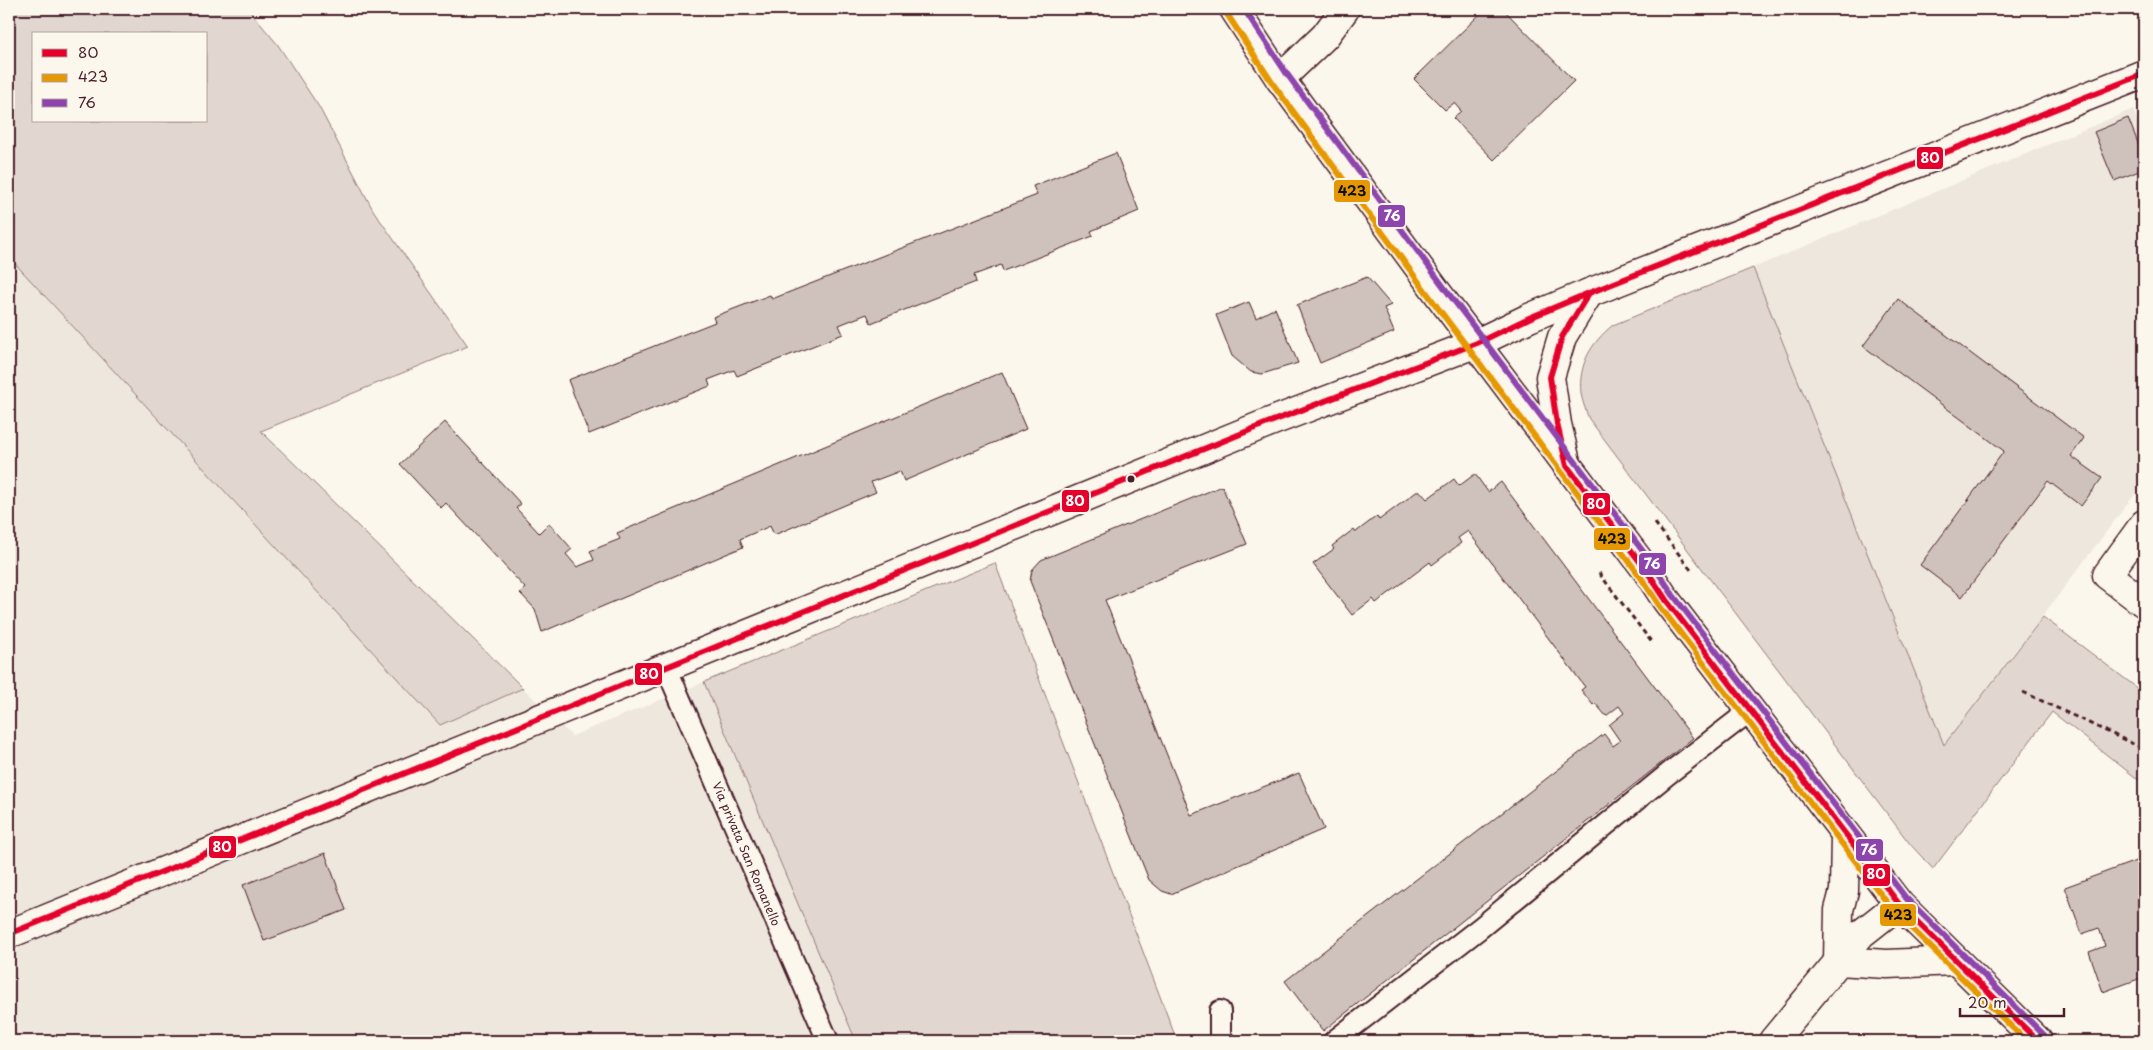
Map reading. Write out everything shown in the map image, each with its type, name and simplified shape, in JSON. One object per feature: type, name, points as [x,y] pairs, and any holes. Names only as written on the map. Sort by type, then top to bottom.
[{"type":"street","points":[[1280,79],[1325,36],[1345,9]]},
{"type":"street","points":[[1237,10],[1280,79],[1845,836],[1899,904],[2038,1041]]},
{"type":"street","points":[[9,934],[1270,422],[1477,344],[1529,318],[1589,293],[2144,74]]},
{"type":"street","points":[[1567,466],[1557,424],[1550,377],[1562,337],[1589,293]]},
{"type":"street","points":[[2144,524],[2107,575],[2144,603]]},
{"type":"street","points":[[1838,961],[1839,910],[1844,891],[1845,836]]},
{"type":"street","points":[[1773,1041],[1861,934],[1899,904]]},
{"type":"street","points":[[1838,961],[1887,964],[1955,961]]},
{"type":"lane","name":"Via privata San Romanello","points":[[666,667],[828,1041]]},
{"type":"lane","points":[[1334,1041],[1480,928],[1668,774],[1751,710]]},
{"type":"lane","points":[[1220,1011],[1220,1036],[1224,1041]]},
{"type":"path","points":[[1655,523],[1691,570]]},
{"type":"path","points":[[1599,573],[1653,644]]},
{"type":"path","points":[[2023,692],[2144,749]]},
{"type":"shaded area","points":[[9,9],[248,9],[278,45],[319,107],[373,210],[468,346],[261,431],[523,688],[440,725],[9,257]]},
{"type":"shaded area","points":[[2133,109],[2144,137],[2144,482],[1944,746],[1753,268]]},
{"type":"shaded area","points":[[9,257],[440,725],[523,688],[572,736],[704,682],[856,1041],[9,1041]]},
{"type":"shaded area","points":[[1753,268],[1944,745],[2043,617],[2144,693],[2144,784],[2052,712],[1933,869],[1910,844],[1589,419],[1582,399],[1581,382],[1584,363],[1593,346],[1613,325]]},
{"type":"shaded area","points":[[995,563],[1177,1041],[856,1041],[704,682]]},
{"type":"building","points":[[1485,9],[1503,9],[1574,81],[1494,160],[1453,118],[1461,111],[1454,103],[1445,110],[1414,79]]},
{"type":"building","points":[[2128,118],[2144,158],[2144,169],[2114,181],[2094,132]]},
{"type":"building","points":[[1116,153],[1139,211],[1091,231],[1093,236],[1003,271],[1001,265],[974,275],[976,282],[871,323],[867,314],[839,325],[843,334],[737,376],[734,370],[708,380],[710,386],[589,434],[568,380],[715,322],[713,317],[770,295],[772,299],[1037,195],[1033,186]]},
{"type":"building","points":[[1367,277],[1391,305],[1384,308],[1394,332],[1320,363],[1297,305]]},
{"type":"building","points":[[1898,299],[2084,438],[2071,456],[2102,478],[2081,506],[2048,481],[1962,597],[1920,565],[2004,451],[1863,346]]},
{"type":"building","points":[[1249,302],[1256,318],[1275,308],[1298,363],[1262,374],[1251,372],[1232,356],[1216,315]]},
{"type":"building","points":[[1002,372],[1026,429],[904,481],[900,471],[871,482],[876,492],[774,535],[770,526],[740,539],[743,547],[542,632],[535,609],[520,593],[525,588],[446,503],[441,508],[400,464],[445,422],[521,504],[516,508],[539,533],[549,523],[572,549],[566,554],[577,567],[594,560],[590,551],[620,539],[617,533]]},
{"type":"building","points":[[1475,474],[1488,492],[1501,482],[1693,738],[1323,1031],[1285,981],[1604,734],[1613,746],[1620,741],[1609,725],[1624,713],[1619,706],[1606,716],[1595,703],[1593,705],[1581,690],[1585,687],[1468,531],[1458,538],[1461,543],[1432,565],[1430,562],[1376,603],[1373,599],[1352,615],[1313,564],[1334,549],[1332,546],[1354,529],[1356,532],[1377,516],[1379,520],[1419,490],[1427,499],[1454,479],[1459,486]]},
{"type":"building","points":[[1222,486],[1247,544],[1105,600],[1191,815],[1299,773],[1324,829],[1171,894],[1162,891],[1149,880],[1030,581],[1032,570],[1041,560]]},
{"type":"building","points":[[325,853],[346,910],[264,941],[243,885]]},
{"type":"building","points":[[2144,858],[2144,977],[2103,992],[2089,952],[2105,946],[2099,928],[2082,934],[2065,887]]},
{"type":"transit line","name":"76","points":[[1244,9],[1287,74],[1452,298],[1654,566],[1673,595],[1906,898],[2044,1035]]},
{"type":"transit line","name":"423","points":[[1227,14],[1273,84],[1438,308],[1640,576],[1659,605],[1892,909],[2026,1041]]},
{"type":"transit line","name":"80","points":[[9,934],[1270,422],[1477,343],[1529,318],[1589,293],[2144,74]]},
{"type":"transit line","name":"80","points":[[1589,293],[1562,337],[1550,377],[1557,424],[1567,466],[1647,571],[1666,600],[1899,904],[2038,1041]]}]
